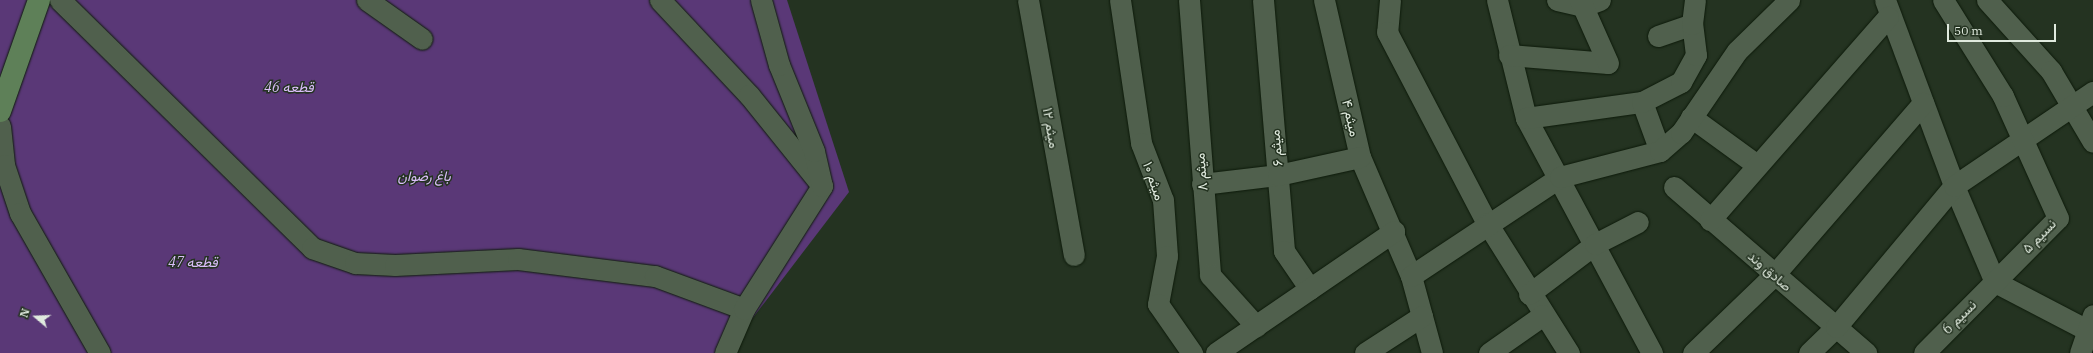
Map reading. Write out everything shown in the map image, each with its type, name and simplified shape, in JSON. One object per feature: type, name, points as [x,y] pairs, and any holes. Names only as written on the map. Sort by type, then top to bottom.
[{"type":"main road","points":[[0,111],[39,0]]},
{"type":"street","points":[[60,0],[312,248],[355,263],[395,266],[518,259],[655,276],[744,309]]},
{"type":"street","points":[[367,0],[422,39]]},
{"type":"street","points":[[660,0],[749,95],[822,186]]},
{"type":"street","points":[[725,353],[744,309],[822,186],[814,151],[778,65],[761,0]]},
{"type":"street","name":"۱۲ میثم","points":[[1028,0],[1074,255]]},
{"type":"street","name":"۱۰ میثم","points":[[1120,0],[1141,143],[1163,200],[1168,256],[1158,304],[1192,353]]},
{"type":"street","name":"۸ میثم","points":[[1189,0],[1210,275],[1256,326]]},
{"type":"street","name":"۶ میثم","points":[[1263,0],[1284,251],[1310,288]]},
{"type":"street","name":"۴ میثم","points":[[1324,0],[1360,157],[1394,231],[1411,276],[1432,353]]},
{"type":"street","points":[[1390,0],[1387,32],[1487,223],[1529,294],[1569,353]]},
{"type":"street","points":[[1497,0],[1509,55],[1526,118],[1560,177],[1652,353]]},
{"type":"street","points":[[1509,55],[1608,63],[1588,2],[1557,0]]},
{"type":"street","points":[[1526,118],[1642,102],[1681,82],[1696,55],[1692,24],[1695,0]]},
{"type":"street","points":[[1411,276],[1487,223],[1560,177],[1660,151],[1681,133],[1737,51],[1789,0]]},
{"type":"street","points":[[1944,0],[2002,96],[2021,141]]},
{"type":"street","points":[[1987,0],[2051,71],[2093,142]]},
{"type":"street","points":[[1710,220],[1887,9],[1954,186],[1995,282],[2091,326],[2080,353]]},
{"type":"street","points":[[1658,36],[1692,24]]},
{"type":"street","points":[[1809,353],[1836,327],[1954,186],[2072,108],[2093,92]]},
{"type":"street","points":[[1642,102],[1660,151]]},
{"type":"street","points":[[1693,353],[1774,274],[1923,103]]},
{"type":"street","points":[[1691,117],[1757,165]]},
{"type":"street","points":[[0,126],[4,165],[20,213],[100,353]]},
{"type":"street","name":"نسیم ۵","points":[[1995,282],[2058,218],[2021,141]]},
{"type":"street","points":[[1202,184],[1278,175],[1360,157]]},
{"type":"street","name":"صادق وند","points":[[1674,187],[1710,220],[1866,353]]},
{"type":"street","points":[[1529,294],[1595,244],[1638,222]]},
{"type":"street","points":[[1216,353],[1394,231]]},
{"type":"street","name":"نسیم 6","points":[[1924,353],[1995,282]]},
{"type":"street","points":[[1489,353],[1543,315]]},
{"type":"street","points":[[1365,353],[1422,316]]},
{"type":"green space","name":"باغ رضوان","points":[[0,0],[787,0],[849,192],[726,353],[0,353]]},
{"type":"park label","name":"قطعه 46","points":[[289,87]]},
{"type":"park label","name":"قطعه 47","points":[[193,262]]}]
